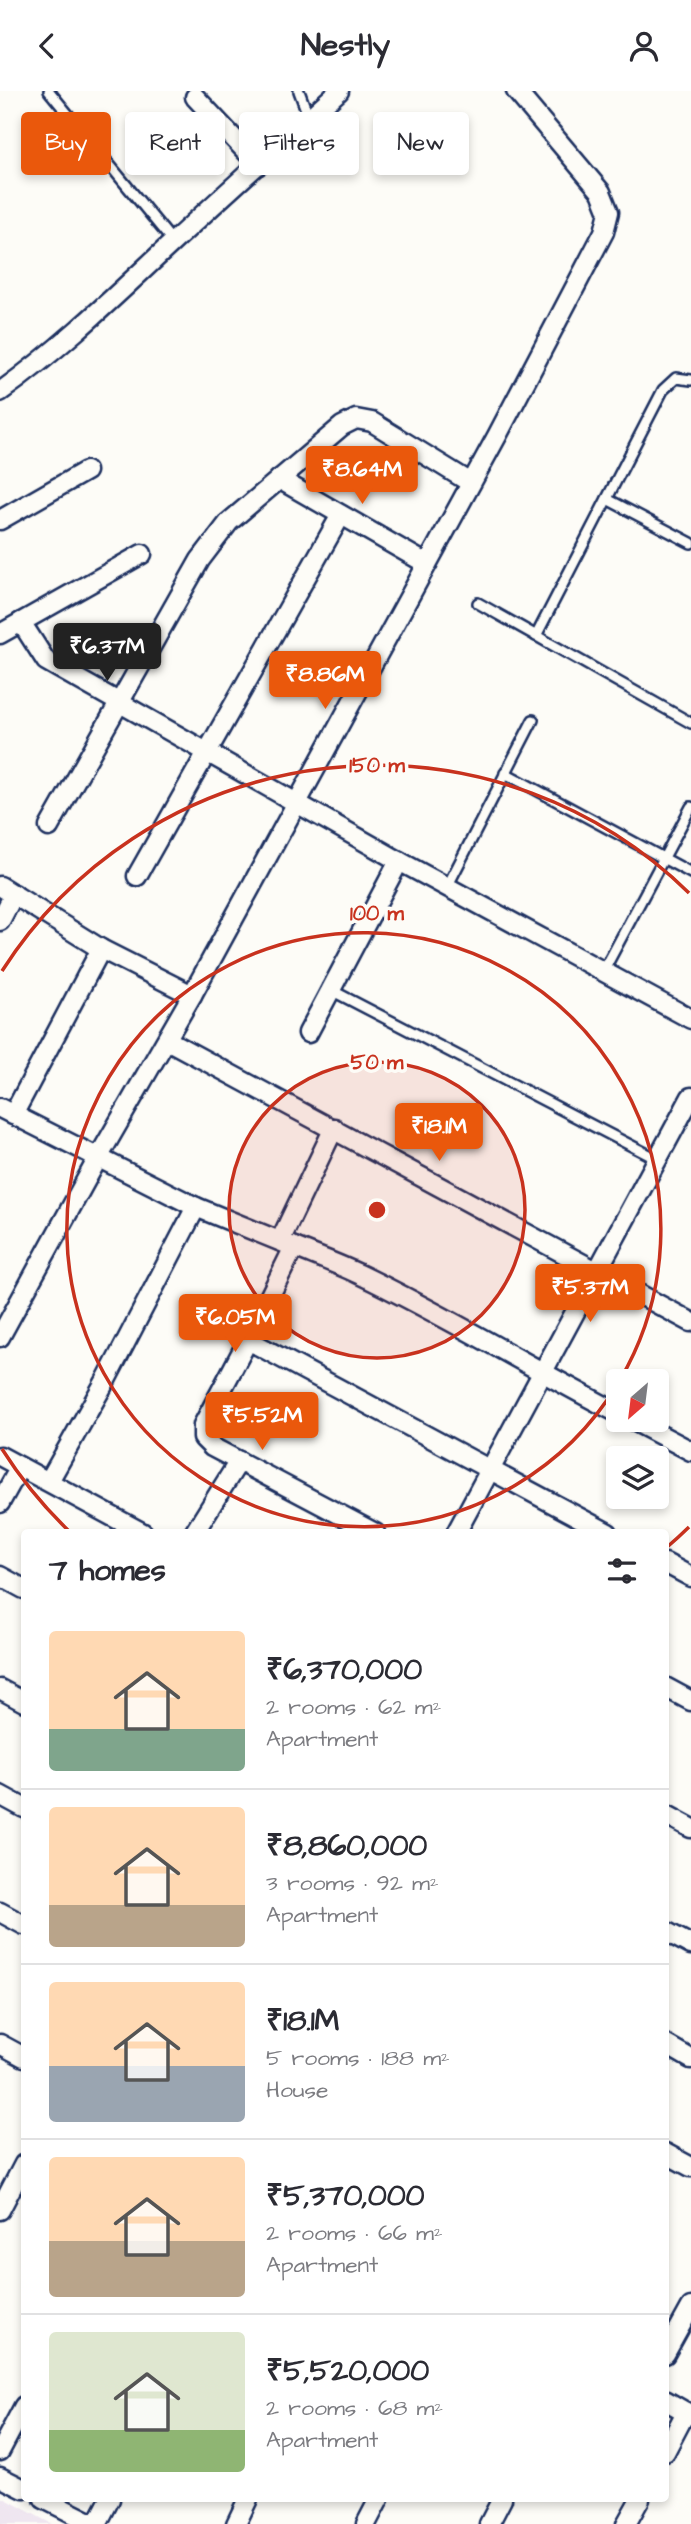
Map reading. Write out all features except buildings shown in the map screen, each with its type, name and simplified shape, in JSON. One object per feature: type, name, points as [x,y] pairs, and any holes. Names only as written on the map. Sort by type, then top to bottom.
[{"type":"street","points":[[316,112],[339,91]]},
{"type":"street","points":[[0,1337],[192,995],[471,483],[604,232],[609,212],[601,192],[516,91]]},
{"type":"street","points":[[195,97],[239,144]]},
{"type":"street","points":[[0,392],[96,316],[247,175]]},
{"type":"street","points":[[49,827],[200,559],[216,537],[229,522],[342,426],[356,419],[372,422],[471,483]]},
{"type":"street","points":[[0,520],[86,471]]},
{"type":"street","points":[[279,479],[427,564]]},
{"type":"street","points":[[137,876],[341,515]]},
{"type":"street","points":[[0,634],[142,554]]},
{"type":"street","points":[[21,622],[46,661],[296,804],[691,1019]]},
{"type":"street","points":[[308,1033],[400,861]]},
{"type":"street","points":[[0,921],[7,890],[102,949],[192,995]]},
{"type":"street","points":[[102,949],[6,1111],[196,1207],[368,1278],[606,1407]]},
{"type":"street","points":[[167,1040],[691,1322]]},
{"type":"street","points":[[458,1529],[691,1097]]},
{"type":"street","points":[[334,1128],[248,1340],[203,1425],[202,1438],[212,1447],[367,1529]]},
{"type":"street","points":[[49,1481],[196,1207]]},
{"type":"street","points":[[248,1340],[600,1529]]},
{"type":"street","points":[[655,1432],[691,1451]]},
{"type":"street","points":[[0,1456],[136,1529]]},
{"type":"street","points":[[196,1529],[239,1461]]},
{"type":"street","points":[[0,1503],[20,1467]]},
{"type":"street","points":[[669,1565],[691,1577]]},
{"type":"street","points":[[0,1576],[21,1587]]},
{"type":"street","points":[[0,1689],[21,1700]]},
{"type":"street","points":[[669,1689],[691,1701]]},
{"type":"street","points":[[0,1795],[21,1806]]},
{"type":"street","points":[[669,1816],[691,1828]]},
{"type":"street","points":[[0,1912],[21,1923]]},
{"type":"street","points":[[669,1933],[691,1945]]},
{"type":"street","points":[[0,2044],[21,2055]]},
{"type":"street","points":[[669,2046],[691,2059]]},
{"type":"street","points":[[669,2155],[691,2167]]},
{"type":"street","points":[[0,2210],[21,2170]]},
{"type":"street","points":[[669,2347],[691,2307]]},
{"type":"street","points":[[669,2402],[689,2414],[669,2446]]},
{"type":"street","points":[[0,2451],[21,2412]]},
{"type":"street","points":[[0,2477],[21,2488]]},
{"type":"street","points":[[50,2502],[96,2524],[108,2502]]},
{"type":"street","points":[[236,2524],[247,2502]]},
{"type":"street","points":[[366,2524],[377,2502]]},
{"type":"street","points":[[489,2524],[500,2502]]},
{"type":"street","points":[[626,2524],[638,2502]]},
{"type":"lane","points":[[49,91],[173,242]]},
{"type":"lane","points":[[299,91],[307,112]]},
{"type":"lane","points":[[536,636],[663,390],[676,378],[691,380]]},
{"type":"lane","points":[[607,499],[691,543]]},
{"type":"lane","points":[[478,603],[691,723]]},
{"type":"lane","points":[[447,887],[533,720]]},
{"type":"lane","points":[[505,773],[691,873]]},
{"type":"lane","points":[[604,970],[691,807]]},
{"type":"lane","points":[[331,990],[659,1160]]},
{"type":"shaded area","points":[[0,2496],[52,2524],[0,2524]]}]
